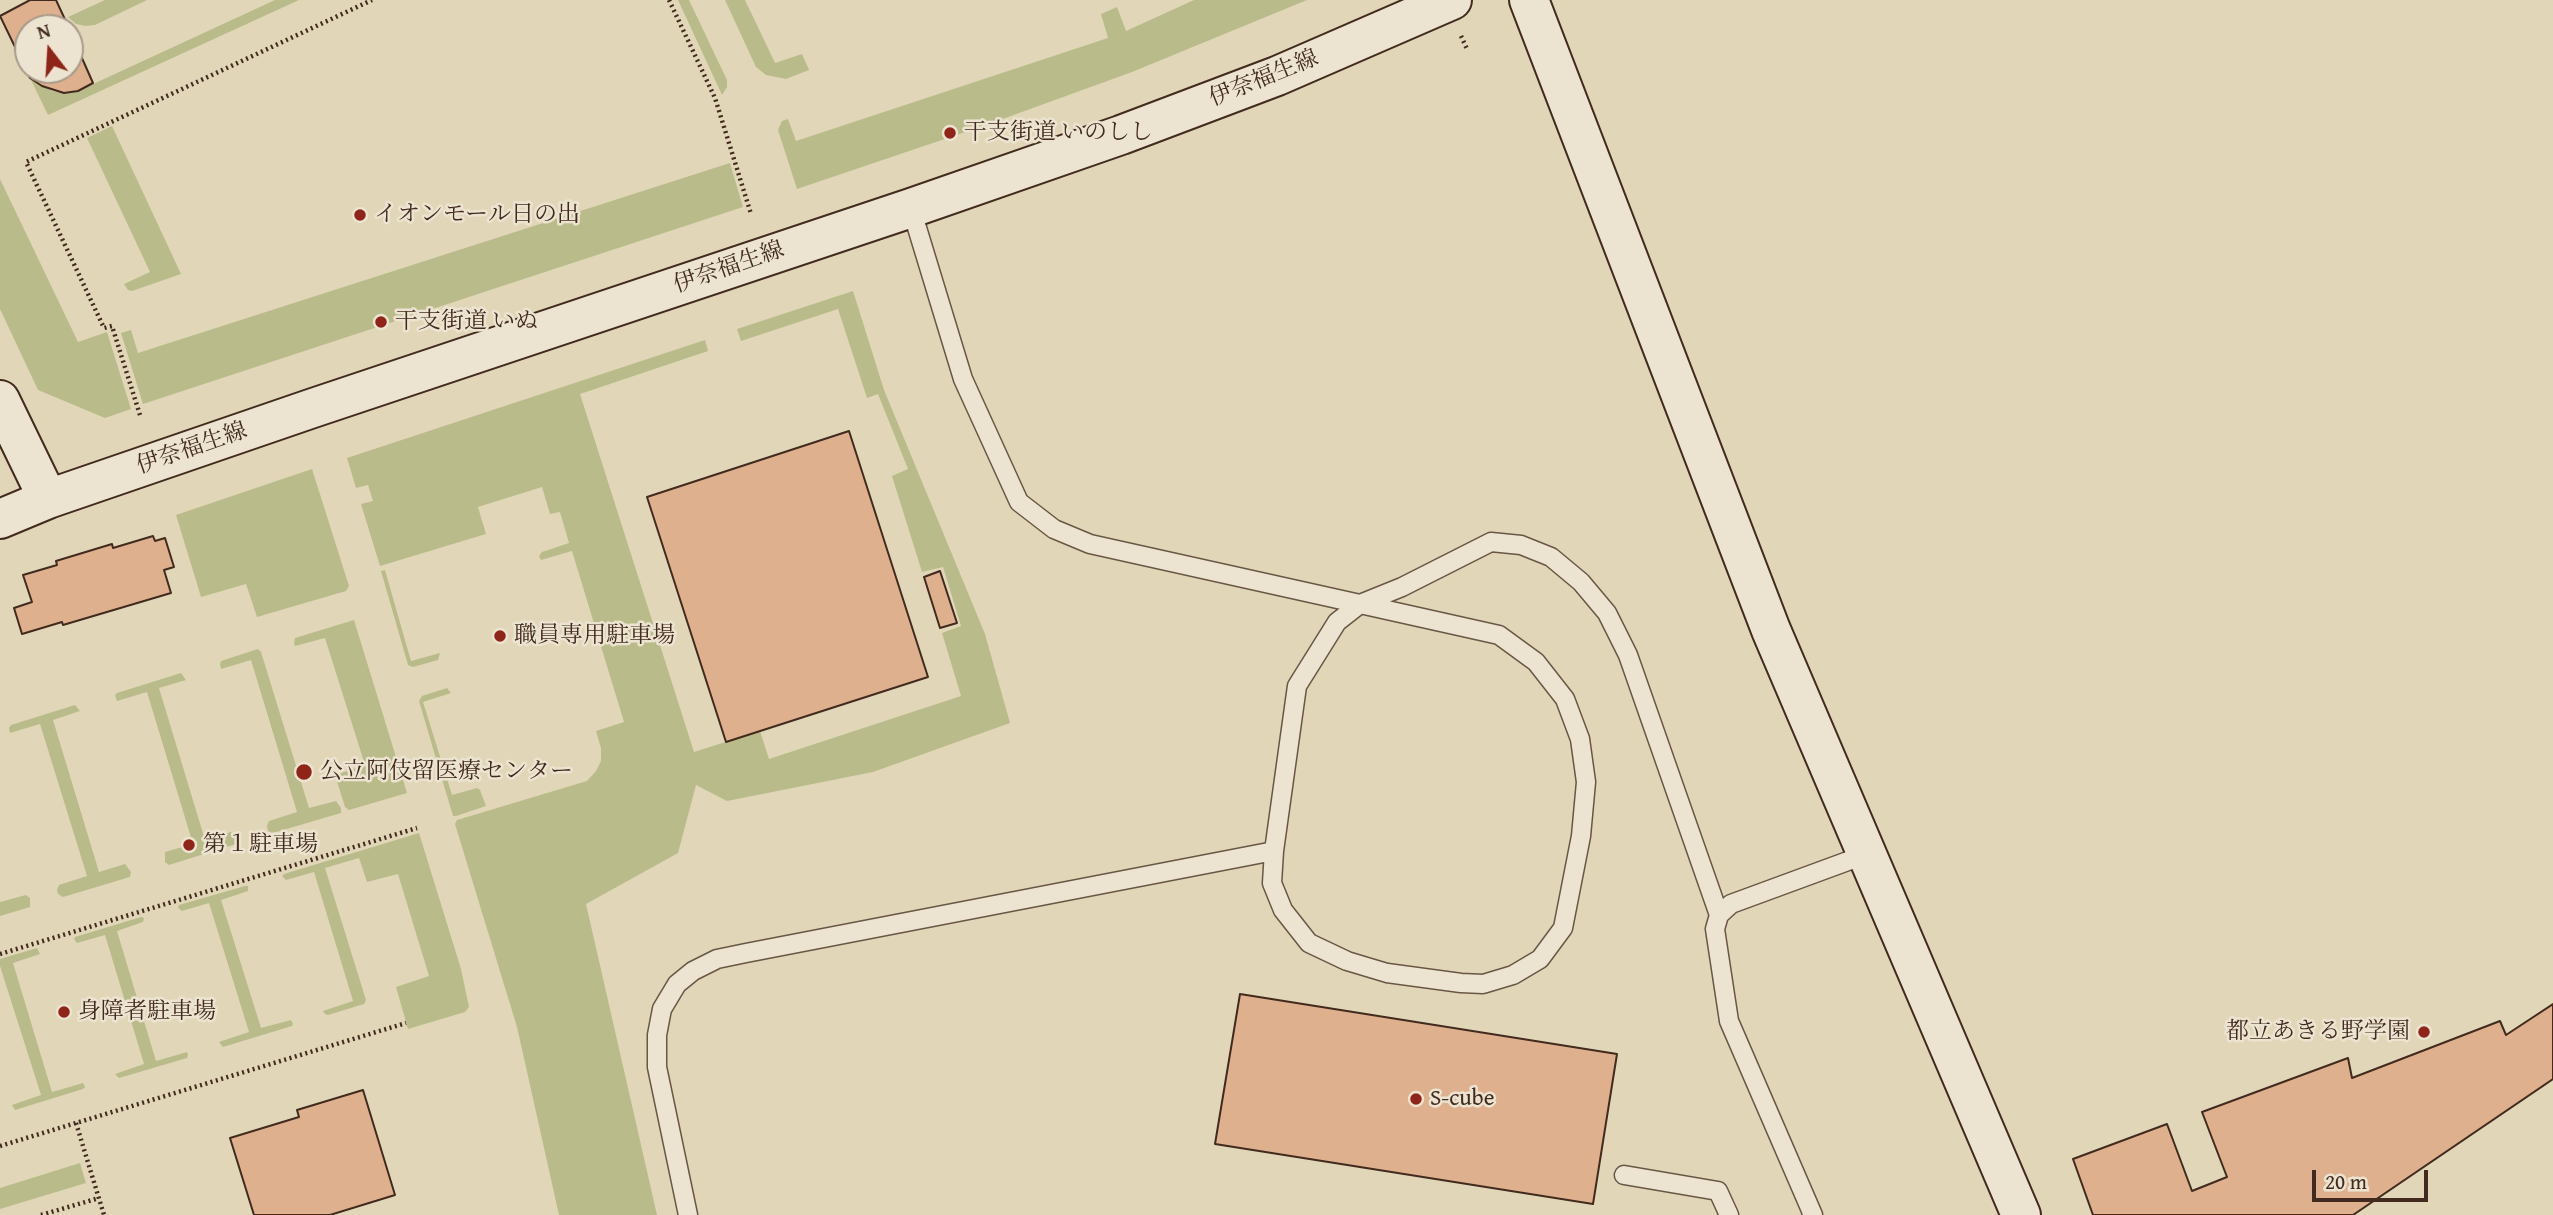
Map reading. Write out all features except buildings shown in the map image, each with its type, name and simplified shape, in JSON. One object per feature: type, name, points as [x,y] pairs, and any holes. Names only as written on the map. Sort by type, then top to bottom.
[{"type":"main road","points":[[1529,0],[1771,630],[2021,1215]]},
{"type":"main road","name":"伊奈福生線","points":[[0,519],[48,499],[800,243],[911,208],[1121,135],[1277,76],[1456,18]]},
{"type":"main road","points":[[0,400],[48,499]]},
{"type":"lane","points":[[911,208],[963,379],[1019,502],[1054,529],[1090,544],[1360,604],[1499,635],[1536,662],[1565,699],[1580,739],[1587,782],[1581,836],[1563,928],[1540,959],[1513,975],[1483,984],[1387,973],[1347,961],[1309,943],[1283,910],[1272,883],[1297,686],[1337,622],[1360,604],[1402,587],[1492,542],[1521,545],[1550,557],[1581,582],[1607,613],[1628,655],[1719,915]]},
{"type":"lane","points":[[688,1215],[657,1067],[657,1034],[662,1009],[677,984],[693,971],[717,959],[746,953],[1274,851]]},
{"type":"lane","points":[[1813,1215],[1729,1021],[1715,929],[1719,915],[1731,904],[1867,854]]},
{"type":"lane","points":[[1624,1175],[1718,1191],[1729,1215]]},
{"type":"path","points":[[140,415],[111,326],[104,328],[26,162],[372,0]]},
{"type":"path","points":[[669,0],[715,98],[751,214]]},
{"type":"path","points":[[1456,18],[1467,49]]},
{"type":"path","points":[[0,954],[417,828]]},
{"type":"path","points":[[0,1146],[406,1023]]},
{"type":"path","points":[[76,1123],[104,1215]]},
{"type":"path","points":[[41,1215],[99,1198]]},
{"type":"green space","points":[[105,0],[147,0],[95,25],[84,26],[84,14],[75,14]]},
{"type":"green space","points":[[275,0],[299,0],[48,115],[33,84],[64,93],[78,91]]},
{"type":"green space","points":[[678,0],[689,0],[727,80],[727,87],[722,95]]},
{"type":"green space","points":[[725,0],[745,0],[775,63],[802,54],[809,70],[786,79],[766,75],[756,67]]},
{"type":"green space","points":[[1194,0],[1307,0],[1132,72],[797,189],[778,130],[782,121],[788,119],[796,141],[1108,38],[1101,14],[1117,7],[1126,31]]},
{"type":"green space","points":[[112,126],[181,274],[132,291],[124,284],[150,272],[87,138]]},
{"type":"green space","points":[[730,163],[743,207],[143,404],[121,333],[131,330],[138,353]]},
{"type":"green space","points":[[0,179],[78,342],[107,332],[131,409],[105,418],[38,390],[0,309]]},
{"type":"green space","points":[[853,291],[884,390],[985,634],[1010,723],[873,772],[727,801],[696,785],[678,853],[586,904],[657,1215],[559,1215],[517,1027],[455,824],[457,820],[587,781],[601,761],[601,748],[596,731],[624,722],[572,551],[541,560],[539,556],[542,552],[569,543],[560,512],[550,514],[542,487],[478,507],[486,534],[380,566],[361,504],[373,501],[368,485],[356,488],[347,458],[705,340],[708,351],[580,394],[694,752],[760,731],[769,759],[961,696],[942,633],[961,626],[943,567],[922,572],[892,476],[908,469],[878,394],[867,398],[838,309],[741,341],[737,329]]},
{"type":"green space","points":[[312,469],[349,586],[346,591],[257,617],[246,584],[201,597],[176,515]]},
{"type":"green space","points":[[385,570],[411,661],[440,653],[438,660],[413,667],[408,665],[381,571]]},
{"type":"green space","points":[[354,620],[407,793],[349,810],[345,807],[335,775],[365,765],[325,638],[295,646],[294,643],[295,638]]},
{"type":"green space","points":[[258,649],[309,808],[336,801],[341,808],[341,813],[273,833],[268,831],[269,821],[297,812],[251,660],[221,669],[220,664],[221,661]]},
{"type":"green space","points":[[181,673],[186,680],[159,688],[205,840],[231,832],[237,840],[236,844],[169,865],[165,862],[165,852],[193,844],[147,692],[117,701],[115,695]]},
{"type":"green space","points":[[447,688],[451,693],[423,702],[452,795],[477,788],[486,806],[456,816],[453,816],[419,701],[422,696]]},
{"type":"green space","points":[[75,705],[80,711],[53,720],[99,872],[125,864],[131,872],[130,877],[63,897],[58,894],[59,885],[87,876],[40,724],[10,733],[9,728],[11,725]]},
{"type":"green space","points":[[419,833],[461,969],[469,1007],[465,1012],[408,1029],[396,987],[429,976],[398,874],[367,882],[359,858],[325,868],[366,1000],[364,1004],[325,1014],[323,1011],[353,1001],[314,872],[286,880],[282,876]]},
{"type":"green space","points":[[248,886],[248,891],[221,900],[261,1028],[291,1020],[293,1024],[223,1047],[219,1042],[249,1032],[209,903],[182,911],[178,908],[179,905]]},
{"type":"green space","points":[[26,895],[30,898],[30,907],[0,916],[0,902]]},
{"type":"green space","points":[[144,918],[143,922],[117,931],[156,1061],[187,1052],[188,1055],[187,1058],[119,1078],[115,1074],[144,1064],[105,935],[77,943],[74,939]]},
{"type":"green space","points":[[37,948],[40,954],[13,963],[52,1092],[83,1083],[85,1087],[15,1110],[12,1105],[41,1095],[0,959]]},
{"type":"green space","points":[[80,1163],[86,1183],[0,1209],[0,1188]]},
{"type":"place","name":"干支街道 いのしし","points":[[950,133]]},
{"type":"place","name":"イオンモール日の出","points":[[360,215]]},
{"type":"place","name":"干支街道 いぬ","points":[[381,322]]},
{"type":"place","name":"職員専用駐車場","points":[[500,636]]},
{"type":"place","name":"公立阿伎留医療センター","points":[[304,772]]},
{"type":"place","name":"第１駐車場","points":[[189,845]]},
{"type":"place","name":"身障者駐車場","points":[[64,1012]]},
{"type":"place","name":"都立あきる野学園","points":[[2424,1032]]},
{"type":"place","name":"S-cube","points":[[1416,1099]]}]
